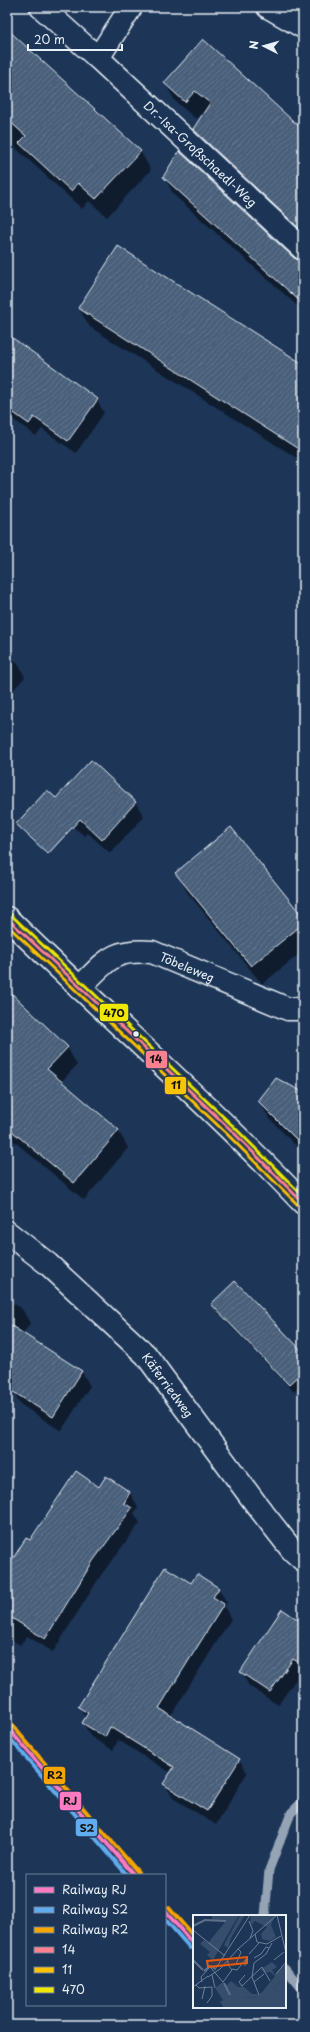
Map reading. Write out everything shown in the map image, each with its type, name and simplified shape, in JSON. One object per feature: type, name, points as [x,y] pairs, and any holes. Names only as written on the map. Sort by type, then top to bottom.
[{"type":"street","name":"Dr.-Isa-Großschaedl-Weg","points":[[41,7],[98,58],[303,249]]},
{"type":"street","points":[[98,58],[131,7]]},
{"type":"street","points":[[268,7],[303,27]]},
{"type":"street","points":[[7,918],[79,988],[176,1076],[303,1203]]},
{"type":"street","name":"Töbeleweg","points":[[79,988],[113,956],[132,950],[152,952],[288,1009],[303,1009]]},
{"type":"street","name":"Käferriedweg","points":[[7,1233],[48,1264],[146,1356],[256,1504],[292,1550],[303,1560]]},
{"type":"building","points":[[7,29],[141,151],[96,199],[78,183],[71,191],[19,143],[26,136],[7,119]]},
{"type":"building","points":[[203,39],[303,130],[303,232],[193,129],[210,103],[195,91],[185,102],[164,83]]},
{"type":"building","points":[[179,151],[294,258],[303,261],[303,304],[163,177]]},
{"type":"building","points":[[118,246],[303,364],[303,452],[78,308]]},
{"type":"building","points":[[7,334],[98,399],[68,441],[34,417],[29,424],[7,408]]},
{"type":"building","points":[[91,760],[136,802],[102,840],[80,819],[48,854],[16,824],[47,790],[56,798]]},
{"type":"building","points":[[231,827],[303,917],[303,924],[251,966],[175,873]]},
{"type":"building","points":[[7,989],[68,1047],[47,1069],[119,1130],[74,1183],[7,1127]]},
{"type":"building","points":[[276,1078],[303,1092],[303,1146],[258,1101]]},
{"type":"building","points":[[235,1281],[303,1352],[303,1372],[289,1385],[211,1304]]},
{"type":"building","points":[[7,1323],[82,1371],[53,1417],[7,1388]]},
{"type":"building","points":[[76,1471],[99,1487],[106,1476],[130,1492],[124,1503],[132,1508],[93,1561],[45,1639],[7,1615],[7,1568],[26,1538],[30,1540]]},
{"type":"building","points":[[165,1567],[191,1583],[197,1574],[219,1588],[213,1597],[224,1604],[159,1708],[240,1759],[207,1811],[163,1784],[174,1767],[110,1727],[105,1737],[82,1723],[88,1713],[78,1707]]},
{"type":"building","points":[[282,1609],[303,1623],[303,1665],[293,1659],[270,1692],[240,1672]]},
{"type":"waterway","points":[[265,1915],[269,1870],[291,1813],[303,1801]]},
{"type":"waterway","points":[[286,1969],[303,1990]]},
{"type":"rail line","name":"R2","points":[[11,1724],[138,1872]]},
{"type":"rail line","name":"RJ","points":[[7,1727],[133,1874]]},
{"type":"rail line","name":"S2","points":[[7,1735],[126,1874]]},
{"type":"rail line","name":"R2","points":[[169,1908],[193,1936]]},
{"type":"rail line","name":"RJ","points":[[166,1912],[193,1944]]},
{"type":"rail line","name":"S2","points":[[166,1920],[190,1948]]},
{"type":"transit line","name":"470","points":[[10,914],[234,1127],[303,1196]]},
{"type":"transit line","name":"14","points":[[7,918],[231,1130],[303,1203]]},
{"type":"transit line","name":"11","points":[[7,925],[227,1134],[299,1206]]}]
